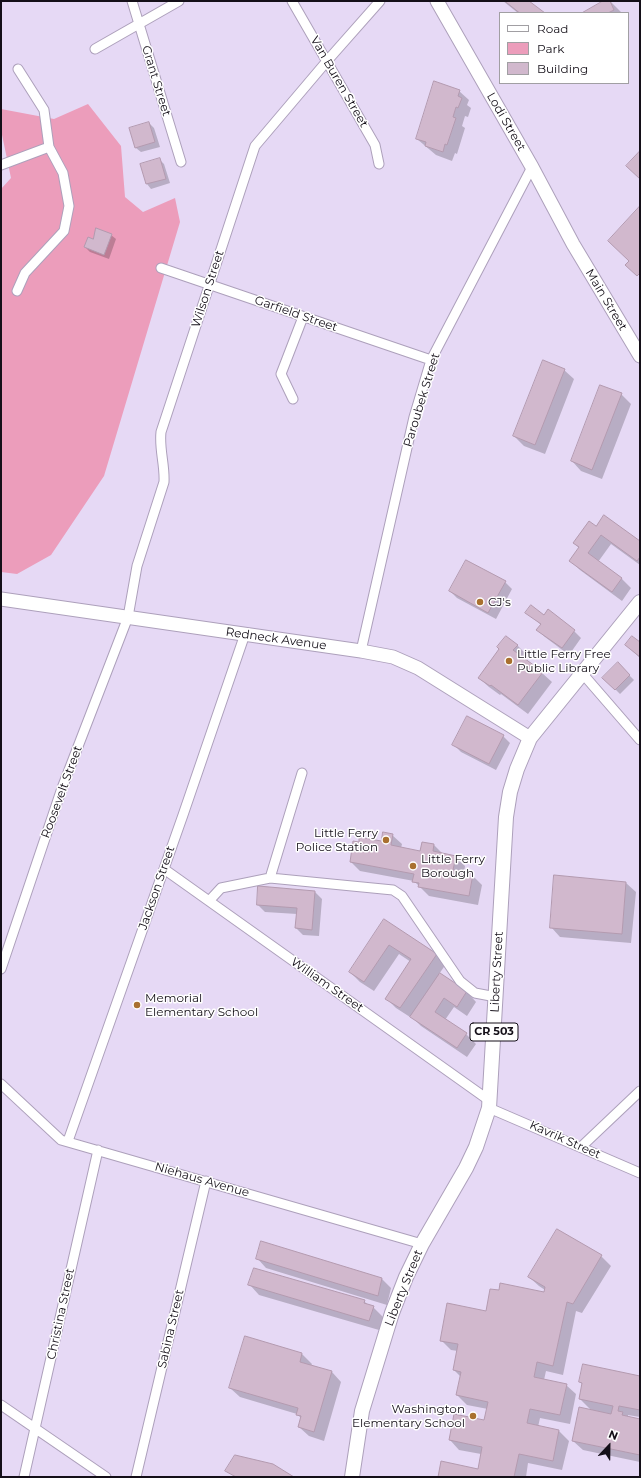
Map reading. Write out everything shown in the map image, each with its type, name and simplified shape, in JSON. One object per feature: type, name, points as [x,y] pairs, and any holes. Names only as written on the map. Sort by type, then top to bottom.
[{"type":"main road","name":"Liberty Street","points":[[352,1477],[362,1412],[392,1313],[406,1277],[422,1244],[466,1168],[476,1147],[490,1104],[506,816],[510,792],[517,769],[530,738],[640,602]]},
{"type":"street","name":"Grant Street","points":[[132,1],[181,162]]},
{"type":"street","points":[[95,49],[179,1]]},
{"type":"street","name":"Van Buren Street","points":[[292,1],[375,145],[379,164]]},
{"type":"street","name":"Wilson Street","points":[[128,617],[137,566],[164,482],[160,444],[161,432],[255,146],[380,1]]},
{"type":"street","name":"Lodi Street","points":[[437,1],[532,167],[573,244]]},
{"type":"street","points":[[17,291],[25,273],[64,231],[69,206],[63,173],[49,147],[44,110],[18,69]]},
{"type":"street","points":[[1,165],[49,147]]},
{"type":"street","name":"Paroubek Street","points":[[361,651],[414,417],[431,360],[532,167]]},
{"type":"street","name":"Main Street","points":[[573,244],[640,356]]},
{"type":"street","name":"Garfield Street","points":[[161,268],[431,360]]},
{"type":"street","points":[[293,399],[281,374],[303,317]]},
{"type":"street","name":"Redneck Avenue","points":[[1,599],[361,651],[393,657],[418,668],[530,738]]},
{"type":"street","name":"Roosevelt Street","points":[[1,969],[62,788],[128,617]]},
{"type":"street","name":"Jackson Street","points":[[68,1141],[245,634]]},
{"type":"street","points":[[582,673],[640,740]]},
{"type":"street","points":[[270,878],[302,773]]},
{"type":"street","name":"William Street","points":[[164,869],[490,1104]]},
{"type":"street","points":[[209,901],[221,888],[270,878],[393,890],[402,896],[460,980],[475,993],[496,997]]},
{"type":"street","name":"Niehaus Avenue","points":[[1,1084],[61,1140],[422,1244]]},
{"type":"street","points":[[581,1147],[640,1091]]},
{"type":"street","name":"Kavrik Street","points":[[490,1104],[640,1173]]},
{"type":"street","name":"Christina Street","points":[[24,1477],[98,1150]]},
{"type":"street","name":"Sabina Street","points":[[136,1477],[206,1181]]},
{"type":"street","points":[[1,1405],[106,1477]]},
{"type":"green space","points":[[88,104],[121,146],[125,197],[143,212],[175,198],[180,222],[104,476],[51,555],[17,574],[1,572],[1,189],[11,178],[1,130],[1,109],[54,119]]},
{"type":"building","points":[[505,1],[529,1],[544,12],[519,12]]},
{"type":"building","points":[[603,1],[610,1],[614,10],[610,12],[584,12]]},
{"type":"building","points":[[434,81],[460,90],[458,96],[462,98],[458,108],[456,107],[453,117],[456,118],[447,145],[445,144],[443,152],[425,146],[426,142],[416,139]]},
{"type":"building","points":[[149,122],[155,142],[135,148],[129,128]]},
{"type":"building","points":[[640,151],[640,179],[626,166]]},
{"type":"building","points":[[160,158],[166,179],[146,184],[140,164]]},
{"type":"building","points":[[640,206],[640,273],[637,276],[625,265],[629,261],[608,241]]},
{"type":"building","points":[[96,228],[112,234],[104,255],[84,247],[88,237],[93,239]]},
{"type":"building","points":[[543,360],[565,369],[535,445],[513,436]]},
{"type":"building","points":[[600,385],[622,393],[592,470],[571,461]]},
{"type":"building","points":[[604,515],[640,541],[640,557],[637,561],[601,535],[588,553],[622,578],[612,592],[569,561],[579,547],[573,543],[589,521],[596,526]]},
{"type":"building","points":[[466,560],[506,581],[488,613],[449,591]]},
{"type":"building","points":[[531,605],[544,615],[548,609],[575,630],[562,648],[536,630],[541,624],[525,613]]},
{"type":"building","name":"Little Ferry Free Public Library","points":[[506,636],[518,645],[513,650],[543,672],[518,705],[491,685],[490,686],[478,678],[499,649],[497,647]]},
{"type":"building","points":[[632,636],[640,642],[640,657],[625,645]]},
{"type":"building","points":[[618,662],[630,675],[615,690],[602,678]]},
{"type":"building","points":[[467,716],[504,735],[489,764],[452,745]]},
{"type":"building","name":"Little Ferry Borough","points":[[383,832],[393,834],[391,845],[420,851],[422,842],[434,844],[433,851],[456,856],[453,870],[473,874],[469,896],[418,887],[419,883],[412,882],[414,874],[350,862],[353,841],[359,842],[359,837],[381,841]]},
{"type":"building","points":[[554,875],[626,882],[622,934],[550,928]]},
{"type":"building","points":[[258,886],[315,891],[312,930],[295,928],[297,908],[257,905]]},
{"type":"building","points":[[384,919],[437,954],[400,1008],[385,999],[411,959],[389,945],[364,982],[349,972]]},
{"type":"building","points":[[440,973],[467,991],[457,1007],[444,998],[435,1012],[467,1033],[457,1048],[410,1017]]},
{"type":"building","points":[[557,1229],[602,1255],[573,1304],[567,1302],[553,1366],[537,1362],[534,1377],[567,1384],[560,1415],[530,1409],[527,1423],[559,1430],[553,1461],[519,1454],[514,1477],[438,1477],[441,1461],[478,1469],[482,1447],[449,1440],[454,1414],[484,1420],[488,1402],[456,1395],[461,1372],[453,1370],[458,1344],[440,1341],[447,1303],[486,1311],[490,1289],[499,1290],[500,1283],[544,1292],[545,1287],[528,1277]]},
{"type":"building","points":[[261,1241],[382,1278],[378,1296],[256,1259]]},
{"type":"building","points":[[254,1268],[365,1300],[364,1303],[374,1306],[369,1321],[248,1285]]},
{"type":"building","points":[[245,1336],[302,1353],[300,1362],[332,1371],[314,1432],[298,1427],[301,1416],[296,1415],[298,1408],[229,1388]]},
{"type":"building","points":[[583,1364],[640,1376],[640,1410],[619,1406],[618,1411],[623,1412],[622,1415],[640,1419],[640,1455],[572,1441],[579,1407],[611,1414],[613,1406],[579,1399],[582,1383],[579,1382]]},
{"type":"building","points":[[235,1455],[273,1464],[294,1477],[236,1477],[225,1471]]},
{"type":"place","name":"CJ's","points":[[480,602]]},
{"type":"place","name":"Little Ferry Free Public Library","points":[[509,661]]},
{"type":"place","name":"Little Ferry Police Station","points":[[386,840]]},
{"type":"place","name":"Little Ferry Borough","points":[[413,866]]},
{"type":"place","name":"Memorial Elementary School","points":[[137,1005]]},
{"type":"place","name":"Washington Elementary School","points":[[473,1416]]}]
